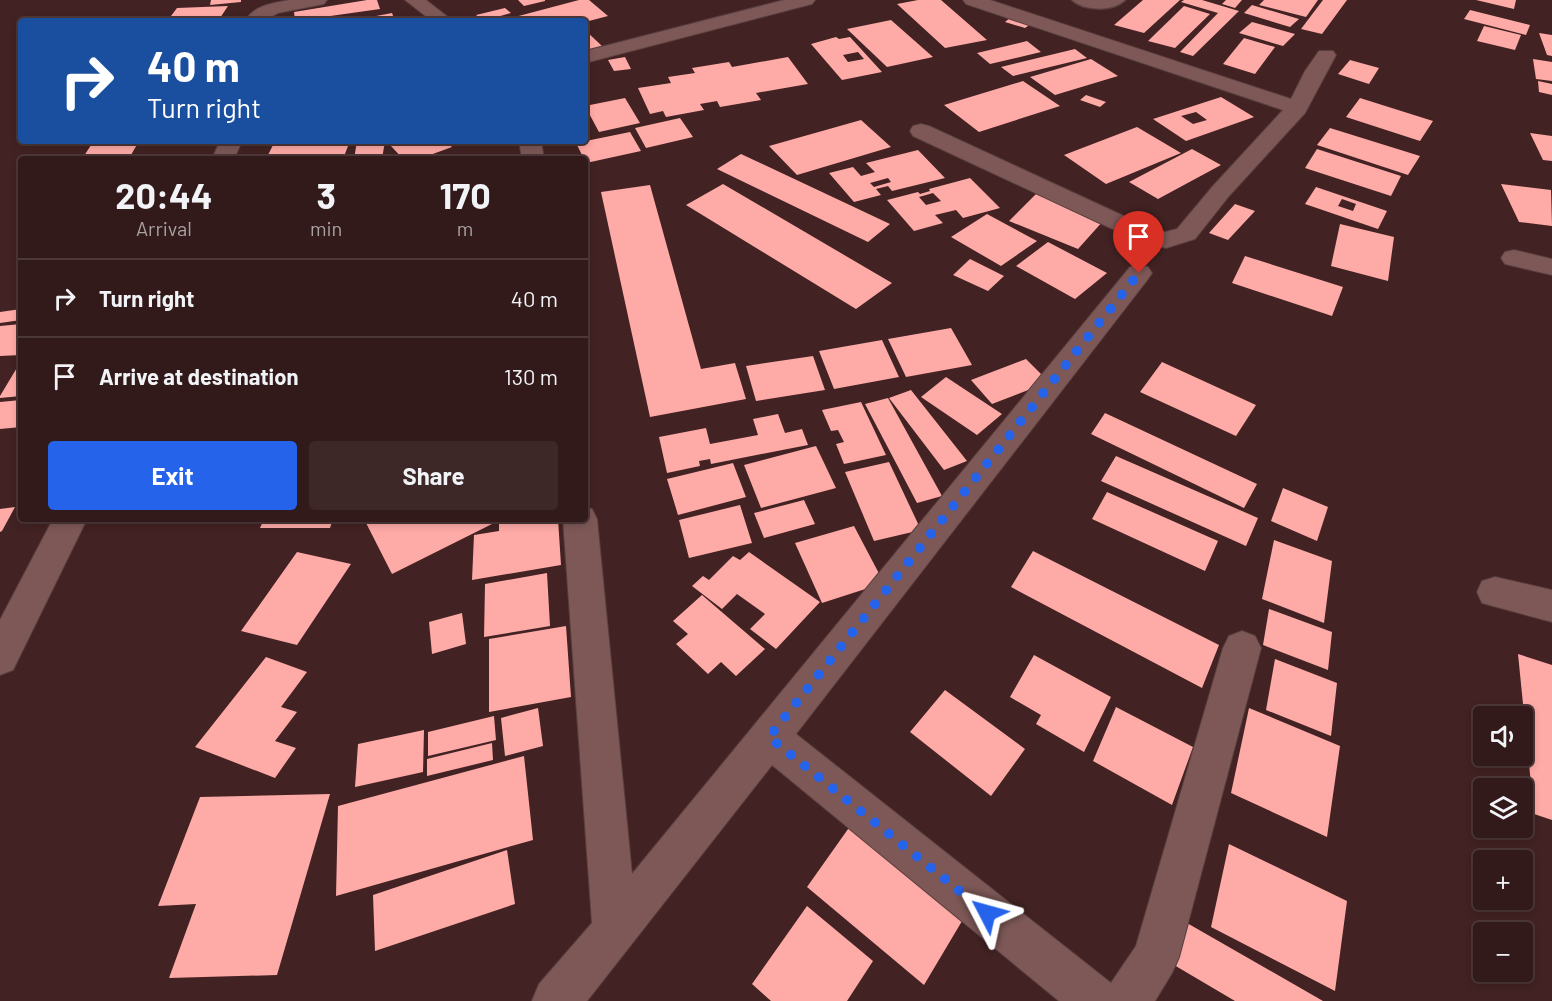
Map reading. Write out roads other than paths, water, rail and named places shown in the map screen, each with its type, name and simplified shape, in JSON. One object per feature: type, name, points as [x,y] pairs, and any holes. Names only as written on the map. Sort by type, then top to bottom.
[{"type":"street","points":[[256,18],[273,9],[318,0]]},
{"type":"street","points":[[414,0],[440,18]]},
{"type":"street","points":[[588,56],[806,0]]},
{"type":"street","points":[[972,0],[1297,108]]},
{"type":"street","points":[[921,131],[1143,234],[1166,240],[1186,234],[1221,191],[1297,108],[1315,70],[1326,56]]},
{"type":"street","points":[[1514,258],[1552,267]]},
{"type":"street","points":[[556,1001],[615,931],[1139,273]]},
{"type":"street","points":[[0,658],[68,522]]},
{"type":"street","points":[[580,522],[615,931]]},
{"type":"street","points":[[1496,592],[1552,606]]},
{"type":"street","points":[[1127,1001],[1156,957],[1242,648]]},
{"type":"street","points":[[769,737],[1096,1001]]},
{"type":"lane","points":[[1078,0],[1103,5],[1119,0]]}]
